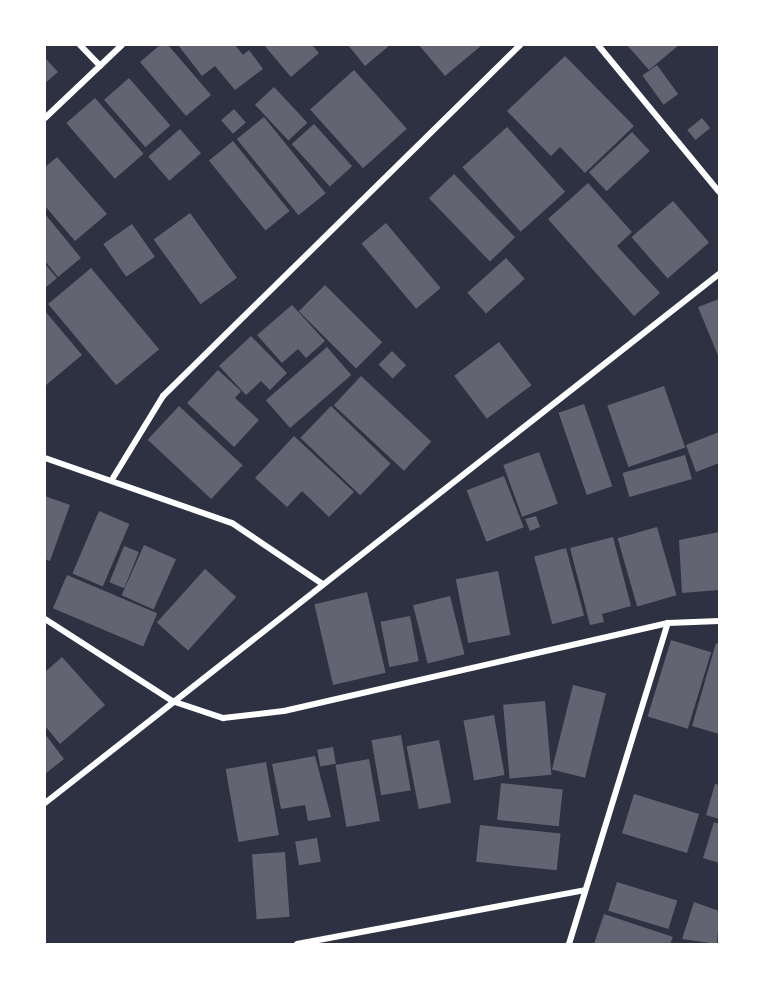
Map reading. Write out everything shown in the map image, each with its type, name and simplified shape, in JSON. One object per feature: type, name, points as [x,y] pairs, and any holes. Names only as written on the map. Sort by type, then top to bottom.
[{"type":"street","points":[[80,45],[100,66]]},
{"type":"street","points":[[45,117],[122,45]]},
{"type":"street","points":[[113,478],[163,396],[520,45]]},
{"type":"street","points":[[598,45],[719,192]]},
{"type":"street","points":[[45,804],[321,583],[719,274]]},
{"type":"street","points":[[45,458],[113,478],[232,523],[321,583]]},
{"type":"street","points":[[45,619],[172,701],[223,718],[284,711],[668,623],[719,621]]},
{"type":"street","points":[[569,944],[668,623]]},
{"type":"street","points":[[297,944],[585,890]]},
{"type":"building","points":[[160,45],[168,45],[211,95],[186,116],[140,62]]},
{"type":"building","points":[[178,45],[235,45],[243,55],[249,50],[263,69],[235,90],[215,66],[202,76]]},
{"type":"building","points":[[264,45],[312,45],[319,53],[291,77]]},
{"type":"building","points":[[348,45],[390,45],[365,66]]},
{"type":"building","points":[[419,45],[482,45],[445,76]]},
{"type":"building","points":[[627,45],[679,45],[649,70]]},
{"type":"building","points":[[565,56],[634,126],[585,173],[560,147],[551,156],[507,111]]},
{"type":"building","points":[[45,58],[58,72],[45,83]]},
{"type":"building","points":[[657,65],[678,94],[664,105],[642,76]]},
{"type":"building","points":[[354,70],[407,129],[363,168],[310,109]]},
{"type":"building","points":[[129,78],[170,126],[145,147],[104,100]]},
{"type":"building","points":[[274,87],[307,123],[288,141],[255,105]]},
{"type":"building","points":[[95,98],[144,154],[115,179],[66,123]]},
{"type":"building","points":[[234,109],[246,123],[233,134],[221,120]]},
{"type":"building","points":[[264,117],[326,193],[298,215],[237,139]]},
{"type":"building","points":[[702,118],[710,128],[695,140],[687,130]]},
{"type":"building","points":[[314,124],[352,166],[330,186],[292,144]]},
{"type":"building","points":[[507,127],[565,192],[521,232],[462,167]]},
{"type":"building","points":[[180,129],[201,153],[169,181],[148,157]]},
{"type":"building","points":[[632,132],[650,151],[607,191],[589,172]]},
{"type":"building","points":[[233,141],[290,211],[266,230],[209,161]]},
{"type":"building","points":[[57,157],[107,214],[75,241],[45,206],[45,167]]},
{"type":"building","points":[[454,174],[515,237],[490,262],[429,198]]},
{"type":"building","points":[[588,183],[632,232],[617,246],[660,293],[634,316],[548,219]]},
{"type":"building","points":[[673,201],[709,243],[668,279],[631,237]]},
{"type":"building","points":[[190,213],[237,278],[201,304],[154,239]]},
{"type":"building","points":[[45,214],[81,258],[58,277],[45,261]]},
{"type":"building","points":[[386,223],[441,288],[416,309],[361,244]]},
{"type":"building","points":[[132,224],[155,257],[126,277],[103,244]]},
{"type":"building","points":[[506,258],[525,279],[486,314],[467,293]]},
{"type":"building","points":[[45,264],[57,278],[45,288]]},
{"type":"building","points":[[91,268],[159,349],[116,385],[48,304]]},
{"type":"building","points":[[325,285],[382,342],[356,368],[299,311]]},
{"type":"building","points":[[719,299],[719,358],[698,307]]},
{"type":"building","points":[[292,305],[325,341],[306,358],[298,349],[282,363],[257,335]]},
{"type":"building","points":[[45,311],[82,355],[45,386]]},
{"type":"building","points":[[251,336],[287,373],[270,390],[261,381],[246,395],[219,366]]},
{"type":"building","points":[[499,342],[531,385],[487,419],[454,376]]},
{"type":"building","points":[[327,347],[351,375],[290,428],[266,400]]},
{"type":"building","points":[[392,351],[406,365],[393,379],[379,364]]},
{"type":"building","points":[[218,370],[241,391],[235,398],[259,420],[234,447],[187,403]]},
{"type":"building","points":[[361,376],[431,441],[404,471],[334,405]]},
{"type":"building","points":[[664,386],[685,447],[628,467],[607,406]]},
{"type":"building","points":[[584,404],[612,486],[587,495],[558,413]]},
{"type":"building","points":[[179,406],[243,465],[211,499],[148,440]]},
{"type":"building","points":[[331,406],[391,464],[360,495],[300,438]]},
{"type":"building","points":[[719,432],[719,463],[696,472],[686,445]]},
{"type":"building","points":[[294,436],[354,492],[329,517],[302,491],[287,507],[255,478]]},
{"type":"building","points":[[539,452],[558,504],[522,517],[503,465]]},
{"type":"building","points":[[685,455],[692,479],[629,497],[623,473]]},
{"type":"building","points":[[504,476],[524,527],[486,542],[467,490]]},
{"type":"building","points":[[45,496],[70,505],[50,561],[45,559]]},
{"type":"building","points":[[99,511],[129,524],[103,586],[72,574]]},
{"type":"building","points":[[536,516],[540,527],[530,531],[525,519]]},
{"type":"building","points":[[657,527],[677,595],[637,607],[618,538]]},
{"type":"building","points":[[719,532],[719,590],[682,593],[679,540]]},
{"type":"building","points":[[613,537],[631,606],[602,614],[604,622],[590,625],[570,548]]},
{"type":"building","points":[[144,545],[176,559],[154,609],[122,595]]},
{"type":"building","points":[[124,546],[139,552],[124,588],[109,582]]},
{"type":"building","points":[[566,548],[584,616],[552,624],[534,557]]},
{"type":"building","points":[[205,569],[236,597],[188,651],[157,623]]},
{"type":"building","points":[[498,571],[510,635],[468,643],[456,579]]},
{"type":"building","points":[[67,575],[157,613],[143,646],[53,608]]},
{"type":"building","points":[[367,592],[386,673],[333,685],[314,604]]},
{"type":"building","points":[[450,596],[465,654],[428,663],[413,605]]},
{"type":"building","points":[[410,616],[419,661],[389,667],[381,622]]},
{"type":"building","points":[[671,640],[711,652],[688,729],[648,717]]},
{"type":"building","points":[[716,643],[719,644],[719,734],[692,726]]},
{"type":"building","points":[[62,657],[105,705],[60,744],[45,726],[45,672]]},
{"type":"building","points":[[573,685],[606,693],[585,778],[552,769]]},
{"type":"building","points":[[545,701],[551,775],[510,778],[503,705]]},
{"type":"building","points":[[494,715],[505,775],[474,780],[463,720]]},
{"type":"building","points":[[45,734],[64,759],[45,774]]},
{"type":"building","points":[[401,735],[411,790],[381,795],[371,740]]},
{"type":"building","points":[[439,740],[451,803],[419,809],[407,746]]},
{"type":"building","points":[[333,747],[336,764],[320,767],[317,750]]},
{"type":"building","points":[[315,756],[331,817],[308,821],[305,805],[281,809],[272,764]]},
{"type":"building","points":[[369,759],[380,821],[346,827],[336,765]]},
{"type":"building","points":[[266,762],[279,835],[238,842],[226,769]]},
{"type":"building","points":[[501,783],[563,789],[559,826],[497,820]]},
{"type":"building","points":[[715,784],[719,785],[719,819],[706,815]]},
{"type":"building","points":[[634,794],[699,814],[687,853],[622,833]]},
{"type":"building","points":[[714,822],[719,824],[719,863],[703,858]]},
{"type":"building","points":[[480,825],[561,833],[557,870],[476,862]]},
{"type":"building","points":[[317,838],[321,862],[299,865],[295,841]]},
{"type":"building","points":[[285,852],[290,917],[257,919],[252,854]]},
{"type":"building","points":[[617,882],[677,900],[668,929],[608,911]]},
{"type":"building","points":[[694,902],[719,911],[717,944],[682,939]]},
{"type":"building","points":[[604,914],[673,937],[670,944],[594,944]]}]
